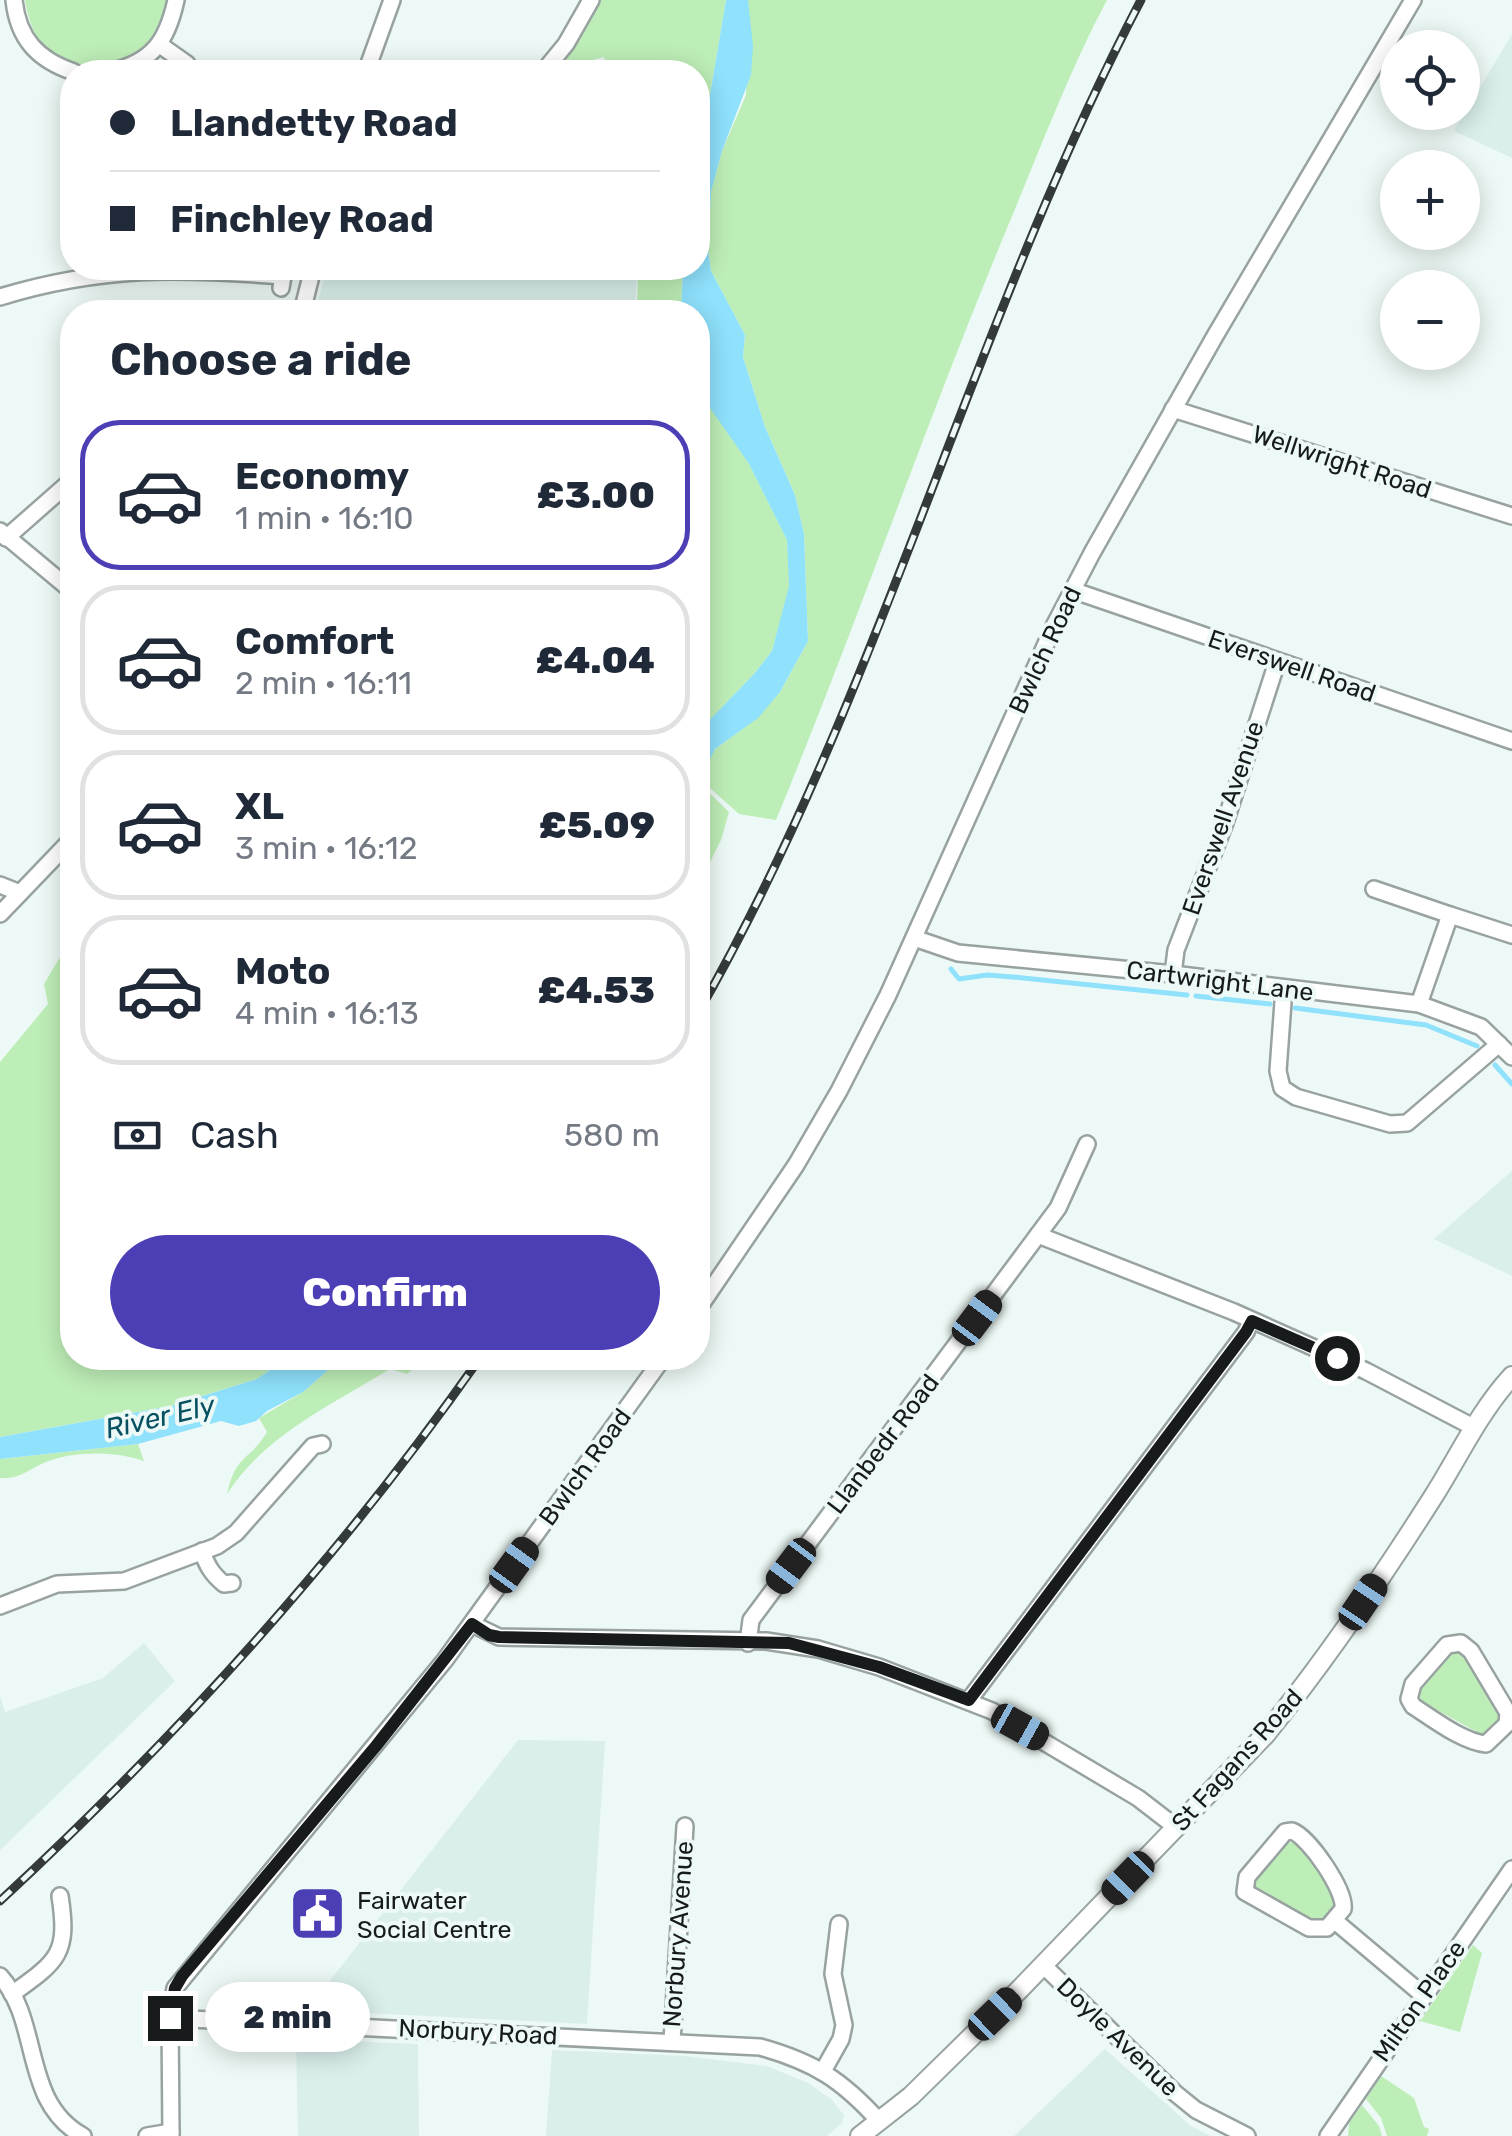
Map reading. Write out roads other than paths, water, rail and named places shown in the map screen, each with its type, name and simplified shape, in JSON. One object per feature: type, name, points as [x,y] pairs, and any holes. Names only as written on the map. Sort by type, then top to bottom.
[{"type":"street","points":[[14,0],[22,37],[43,58],[60,66]]},
{"type":"street","points":[[139,60],[160,45],[176,0]]},
{"type":"street","points":[[370,60],[392,0]]},
{"type":"street","points":[[552,60],[575,31],[591,0]]},
{"type":"street","name":"Bwlch Road","points":[[710,1291],[818,1128],[914,938],[1072,590],[1173,408],[1413,0]]},
{"type":"street","points":[[160,45],[181,60]]},
{"type":"street","points":[[0,298],[64,280]]},
{"type":"street","points":[[281,288],[283,280]]},
{"type":"street","name":"Wellwright Road","points":[[1173,408],[1512,516]]},
{"type":"street","points":[[60,489],[3,534],[60,581]]},
{"type":"street","name":"Everswell Road","points":[[1072,590],[1512,741]]},
{"type":"street","name":"Everswell Avenue","points":[[1173,974],[1176,950],[1224,823],[1277,662]]},
{"type":"street","points":[[0,914],[60,851]]},
{"type":"street","points":[[0,885],[20,892]]},
{"type":"street","points":[[1374,889],[1512,936]]},
{"type":"street","points":[[1420,1004],[1450,915]]},
{"type":"street","name":"Cartwright Lane","points":[[914,938],[958,953],[1420,1004],[1481,1027],[1512,1057]]},
{"type":"street","points":[[1284,988],[1278,1071],[1282,1088],[1296,1097],[1390,1124],[1412,1118],[1500,1044]]},
{"type":"street","name":"Llanbedr Road","points":[[748,1643],[751,1620],[1058,1208],[1087,1144]]},
{"type":"street","points":[[1038,1235],[1172,1285],[1366,1371],[1472,1427]]},
{"type":"street","points":[[969,1700],[1252,1321]]},
{"type":"street","name":"Bwlch Road","points":[[170,2018],[175,1988],[182,1976],[376,1746],[472,1624],[653,1370]]},
{"type":"street","name":"St Fagans Road","points":[[860,2136],[910,2096],[1043,1965],[1265,1734],[1299,1692],[1434,1494],[1472,1427],[1512,1376]]},
{"type":"street","points":[[0,1606],[72,1582],[124,1581],[202,1552],[236,1533],[313,1446],[322,1444]]},
{"type":"street","points":[[202,1552],[208,1568],[224,1584],[232,1583]]},
{"type":"street","points":[[472,1624],[499,1637],[789,1643],[818,1649],[969,1700],[1064,1752],[1138,1798],[1177,1828]]},
{"type":"street","points":[[1447,1645],[1467,1646],[1508,1713],[1507,1724],[1498,1734],[1486,1744],[1479,1744],[1422,1712],[1409,1700],[1412,1684],[1447,1645]]},
{"type":"street","points":[[1498,1734],[1512,1747]]},
{"type":"street","name":"Norbury Avenue","points":[[672,2041],[685,1826]]},
{"type":"street","points":[[1285,1832],[1305,1838],[1342,1894],[1343,1909],[1335,1922],[1326,1928],[1309,1928],[1245,1892],[1247,1877],[1285,1832]]},
{"type":"street","name":"Milton Place","points":[[1328,2136],[1512,1869]]},
{"type":"street","points":[[12,1994],[42,1973],[55,1958],[65,1930],[60,1896]]},
{"type":"street","points":[[1335,1922],[1423,1995]]},
{"type":"street","points":[[823,2071],[841,2039],[844,2025],[832,1974],[839,1924]]},
{"type":"street","name":"Doyle Avenue","points":[[1043,1965],[1175,2093],[1212,2119],[1247,2136]]},
{"type":"street","points":[[0,1976],[12,1994],[47,2102],[64,2125],[83,2136]]},
{"type":"street","points":[[147,2136],[171,2134],[170,2018]]},
{"type":"street","name":"Norbury Road","points":[[170,2018],[760,2047],[823,2071],[854,2093],[879,2122]]},
{"type":"water","points":[[726,0],[748,0],[753,46],[751,75],[722,151],[710,211],[710,95]]},
{"type":"water","points":[[710,264],[745,335],[743,357],[765,427],[795,495],[804,534],[808,641],[780,692],[758,718],[715,749],[710,759],[710,720],[772,651],[789,586],[787,540],[749,464],[710,408],[710,300],[682,300],[682,280],[710,280]]},
{"type":"water","name":"River Ely","points":[[270,1370],[328,1370],[303,1392],[256,1421],[239,1426],[221,1421],[138,1444],[0,1459],[0,1437],[171,1406],[257,1379]]},
{"type":"waterway","points":[[951,969],[959,979],[987,975],[1187,995]]},
{"type":"waterway","points":[[1196,996],[1270,1004]]},
{"type":"waterway","points":[[1295,1008],[1426,1025],[1477,1046]]},
{"type":"waterway","points":[[1495,1065],[1512,1084]]},
{"type":"railway","points":[[710,990],[763,891],[821,765],[1026,251],[1080,124],[1141,0]]},
{"type":"railway","points":[[0,1901],[131,1774],[255,1642],[371,1503],[471,1370]]},
{"type":"place","name":"Fairwater Social Centre","points":[[318,1914]]}]
